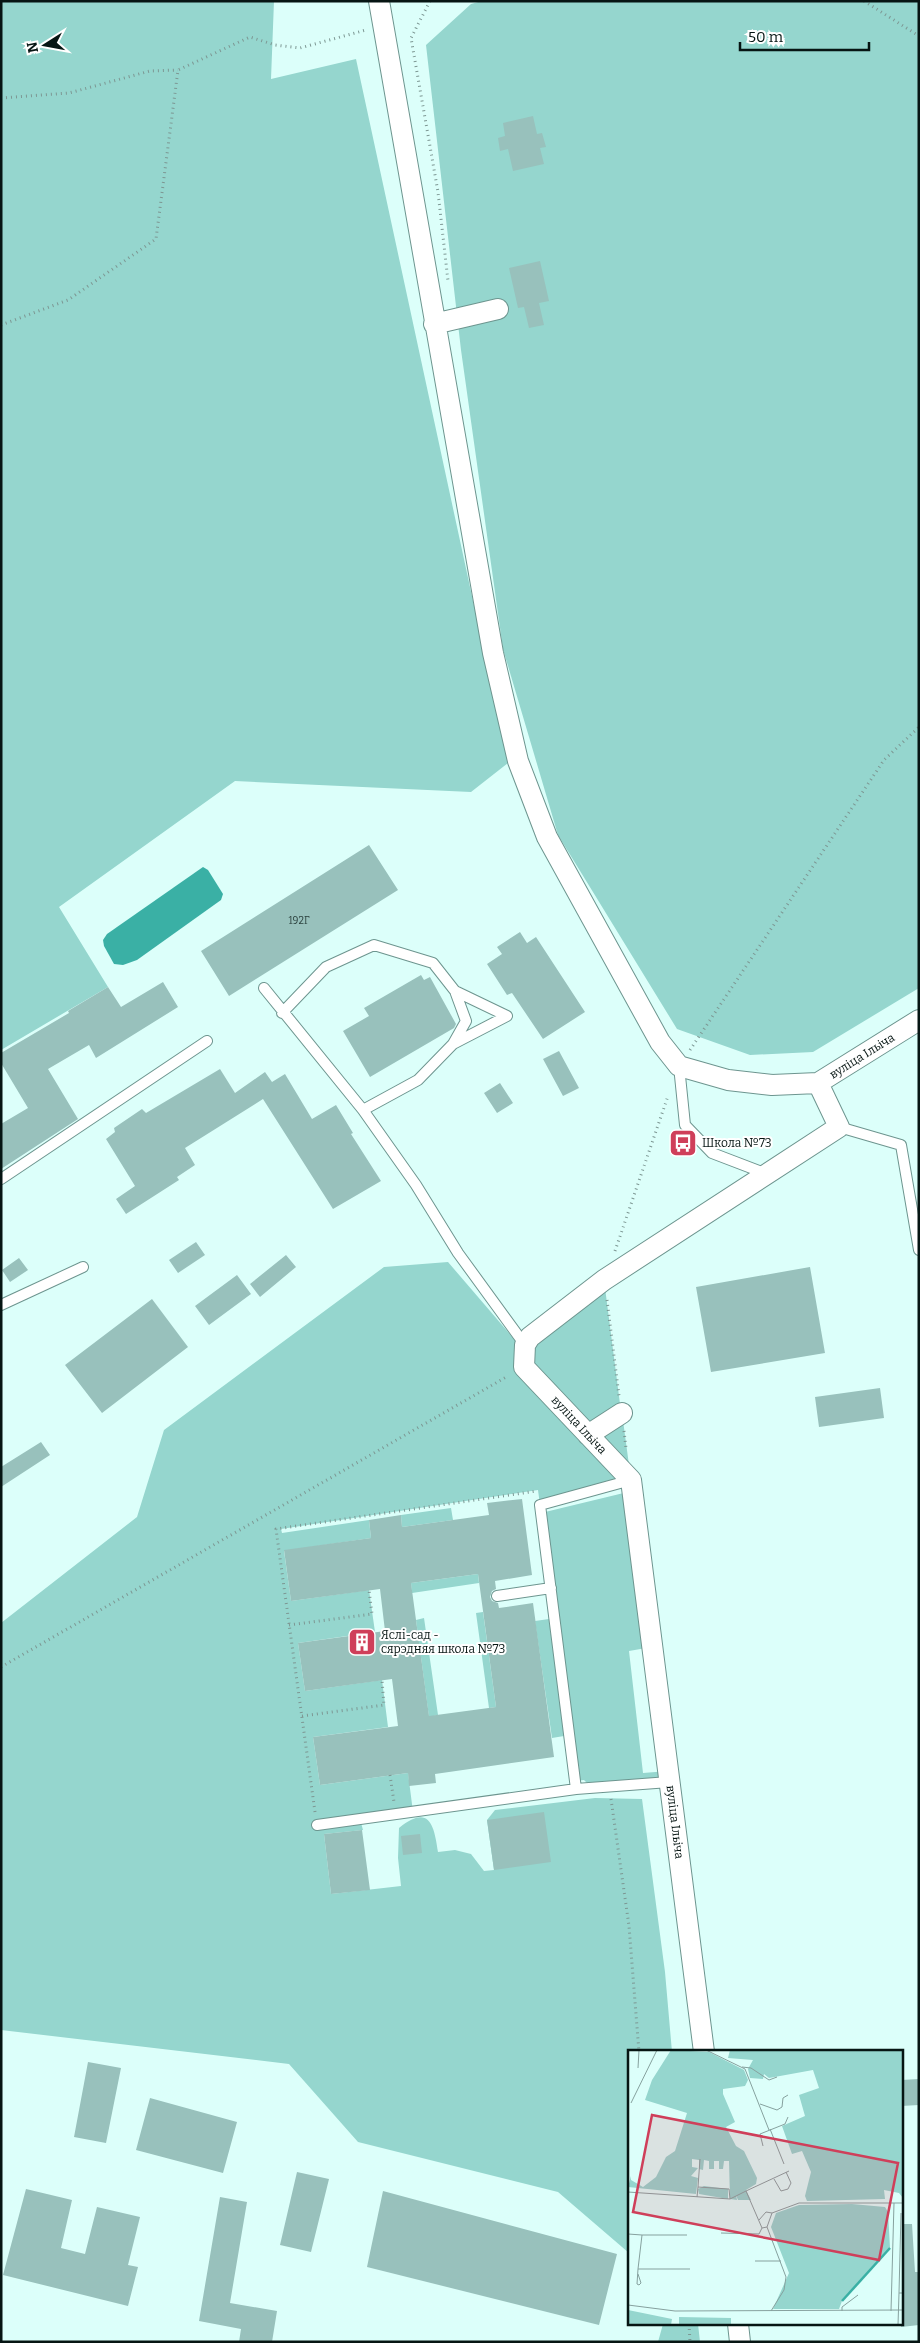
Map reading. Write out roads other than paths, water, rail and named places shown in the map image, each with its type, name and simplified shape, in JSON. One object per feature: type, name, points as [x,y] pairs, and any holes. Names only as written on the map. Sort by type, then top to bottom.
[{"type":"street","points":[[379,1],[493,653],[518,761],[547,838],[660,1042],[679,1066],[728,1080],[772,1085],[818,1083]]},
{"type":"street","points":[[434,324],[498,309]]},
{"type":"street","name":"вуліца Ільіча","points":[[839,1127],[818,1083],[919,1020]]},
{"type":"street","points":[[525,1346],[530,1337],[604,1280],[745,1190],[839,1127]]},
{"type":"street","name":"вуліца Ільіча","points":[[525,1346],[524,1367],[631,1480],[704,2050]]},
{"type":"street","points":[[588,1435],[622,1413]]},
{"type":"street","points":[[738,2326],[740,2342]]},
{"type":"lane","points":[[282,1013],[326,967],[374,945],[433,964],[454,991],[466,1021],[453,1044],[418,1080],[363,1110]]},
{"type":"lane","points":[[264,988],[282,1013],[363,1110],[416,1185],[458,1254],[525,1346]]},
{"type":"lane","points":[[453,1044],[507,1016],[454,991]]},
{"type":"lane","points":[[1,1179],[208,1041]]},
{"type":"lane","points":[[679,1066],[685,1126],[712,1153],[767,1174]]},
{"type":"lane","points":[[839,1127],[901,1145],[919,1250]]},
{"type":"lane","points":[[1,1305],[84,1267]]},
{"type":"lane","points":[[576,1789],[540,1505],[631,1480]]},
{"type":"lane","points":[[497,1596],[551,1588]]},
{"type":"lane","points":[[317,1825],[576,1789],[670,1782]]},
{"type":"place","name":"Школа №73","points":[[683,1143]]},
{"type":"place","name":"Яслі-сад - сярэдняя школа №73","points":[[362,1642]]}]
